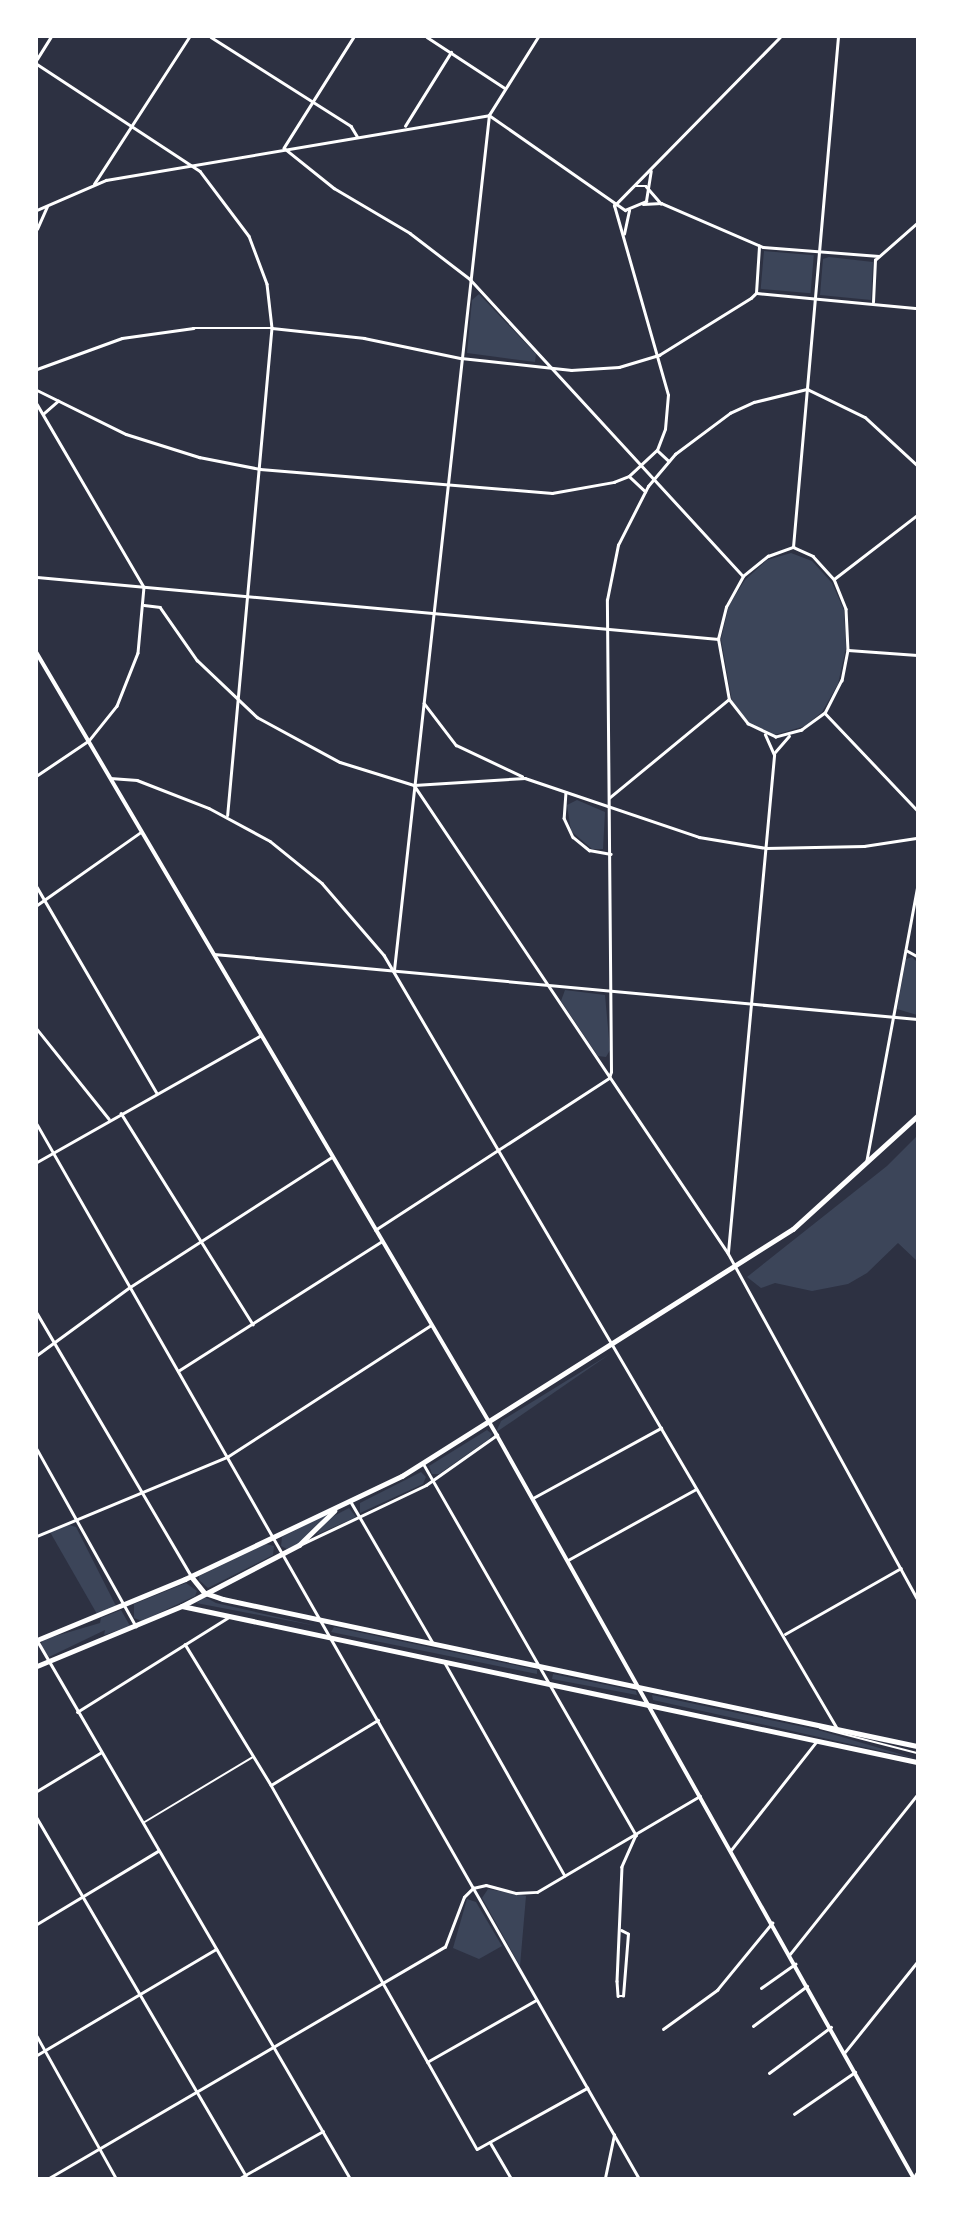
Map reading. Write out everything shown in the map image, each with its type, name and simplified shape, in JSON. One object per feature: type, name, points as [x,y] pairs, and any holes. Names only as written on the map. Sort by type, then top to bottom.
[{"type":"main road","points":[[37,1640],[125,1606],[191,1576],[351,1502],[423,1462],[736,1268],[793,1229],[866,1166],[917,1116]]},
{"type":"main road","points":[[37,1666],[182,1606],[300,1544],[336,1509]]},
{"type":"main road","points":[[191,1576],[205,1592],[319,1620],[917,1746]]},
{"type":"main road","points":[[182,1606],[647,1702],[917,1762]]},
{"type":"street","points":[[37,59],[51,37]]},
{"type":"street","points":[[94,184],[189,37]]},
{"type":"street","points":[[211,37],[351,126],[357,136]]},
{"type":"street","points":[[284,148],[354,37]]},
{"type":"street","points":[[427,37],[505,88]]},
{"type":"street","points":[[394,970],[489,115],[538,37]]},
{"type":"street","points":[[614,206],[780,37]]},
{"type":"street","points":[[793,547],[838,37]]},
{"type":"street","points":[[405,126],[451,52]]},
{"type":"street","points":[[37,64],[192,164],[226,200],[249,236],[267,284],[272,328],[228,816]]},
{"type":"street","points":[[37,210],[94,184],[405,126],[489,115],[614,206],[629,211],[642,204],[661,202]]},
{"type":"street","points":[[284,148],[334,188],[410,233],[470,279],[743,576]]},
{"type":"street","points":[[642,204],[650,190],[651,169]]},
{"type":"street","points":[[635,186],[650,190],[661,202],[759,246],[879,256]]},
{"type":"street","points":[[37,229],[48,205]]},
{"type":"street","points":[[37,390],[126,434],[199,457],[260,469],[561,493],[629,476],[643,466],[657,450],[667,414],[659,355],[614,206]]},
{"type":"street","points":[[624,234],[629,211]]},
{"type":"street","points":[[873,304],[879,256],[917,223]]},
{"type":"street","points":[[757,293],[759,246]]},
{"type":"street","points":[[37,369],[82,349],[141,334],[193,328],[272,328],[364,338],[461,358],[554,368],[618,366],[659,355],[702,332],[757,293],[917,308]]},
{"type":"street","points":[[609,1078],[612,989],[607,627],[615,557],[645,491],[669,461],[730,413],[754,402],[807,390],[865,417],[917,465]]},
{"type":"street","points":[[43,414],[58,401]]},
{"type":"street","points":[[37,404],[144,587],[144,605],[132,671],[117,706],[89,741],[37,776]]},
{"type":"street","points":[[657,450],[669,461]]},
{"type":"street","points":[[629,476],[645,491]]},
{"type":"street","points":[[834,579],[917,515]]},
{"type":"street","points":[[728,1253],[774,755],[765,735],[748,724],[729,700],[718,639],[726,607],[743,576],[756,563],[793,547],[813,556],[834,579],[846,610],[848,650],[842,680],[825,713],[791,735],[774,755]]},
{"type":"street","points":[[37,578],[718,639]]},
{"type":"street","points":[[144,605],[160,607],[197,660],[237,701],[313,750],[414,785],[525,778]]},
{"type":"street","points":[[848,650],[917,655]]},
{"type":"street","points":[[37,653],[497,1435],[915,2177]]},
{"type":"street","points":[[609,798],[729,700]]},
{"type":"street","points":[[424,703],[456,745],[525,778],[699,837],[766,848],[864,846],[917,838],[917,824]]},
{"type":"street","points":[[825,713],[917,810]]},
{"type":"street","points":[[765,735],[791,735]]},
{"type":"street","points":[[110,778],[137,780],[228,816],[322,883],[360,924],[394,970],[837,1728]]},
{"type":"street","points":[[414,785],[728,1253],[917,1598]]},
{"type":"street","points":[[566,792],[564,818],[572,837],[589,850],[611,854]]},
{"type":"street","points":[[37,905],[141,832]]},
{"type":"street","points":[[37,887],[157,1093]]},
{"type":"street","points":[[866,1166],[917,888]]},
{"type":"street","points":[[905,950],[917,956]]},
{"type":"street","points":[[214,954],[917,1019]]},
{"type":"street","points":[[37,1029],[109,1120]]},
{"type":"street","points":[[37,1162],[260,1036]]},
{"type":"street","points":[[375,1230],[609,1078]]},
{"type":"street","points":[[121,1114],[253,1324]]},
{"type":"street","points":[[37,1124],[280,1554],[378,1720],[639,2178]]},
{"type":"street","points":[[37,1354],[130,1287],[332,1157]]},
{"type":"street","points":[[178,1371],[382,1241]]},
{"type":"street","points":[[37,1313],[191,1576]]},
{"type":"street","points":[[37,1536],[227,1457],[431,1325]]},
{"type":"street","points":[[533,1498],[661,1427]]},
{"type":"street","points":[[300,1544],[433,1480],[497,1435]]},
{"type":"street","points":[[37,1449],[136,1626]]},
{"type":"street","points":[[423,1462],[636,1835]]},
{"type":"street","points":[[568,1560],[696,1489]]},
{"type":"street","points":[[351,1502],[433,1643]]},
{"type":"street","points":[[784,1635],[901,1568]]},
{"type":"street","points":[[76,1712],[231,1615]]},
{"type":"street","points":[[37,1640],[76,1712],[350,2178]]},
{"type":"street","points":[[185,1644],[271,1785],[477,2149],[587,2088]]},
{"type":"street","points":[[442,1659],[565,1876]]},
{"type":"street","points":[[271,1785],[378,1720]]},
{"type":"street","points":[[731,1850],[818,1740]]},
{"type":"street","points":[[37,1791],[100,1753]]},
{"type":"street","points":[[790,1954],[917,1795]]},
{"type":"street","points":[[49,2178],[448,1944],[464,1897],[473,1888],[486,1885],[531,1893],[565,1876],[700,1796]]},
{"type":"street","points":[[37,1818],[246,2175]]},
{"type":"street","points":[[622,1931],[628,1934],[623,1996],[618,1996],[622,1867],[636,1835]]},
{"type":"street","points":[[37,1924],[158,1851]]},
{"type":"street","points":[[663,2029],[717,1990],[772,1923]]},
{"type":"street","points":[[37,2055],[216,1949]]},
{"type":"street","points":[[845,2052],[917,1962]]},
{"type":"street","points":[[761,1988],[796,1964]]},
{"type":"street","points":[[753,2026],[808,1986]]},
{"type":"street","points":[[427,2062],[536,2000]]},
{"type":"street","points":[[769,2073],[831,2027]]},
{"type":"street","points":[[37,2036],[116,2178]]},
{"type":"street","points":[[794,2114],[856,2072]]},
{"type":"street","points":[[240,2178],[323,2131]]},
{"type":"street","points":[[605,2178],[614,2135]]},
{"type":"street","points":[[490,2142],[511,2178]]},
{"type":"lane","points":[[814,1724],[917,1753]]},
{"type":"lane","points":[[142,1823],[254,1757]]},
{"type":"shaded area","points":[[764,251],[814,255],[810,293],[761,289]]},
{"type":"shaded area","points":[[829,257],[873,262],[871,300],[820,295],[823,259]]},
{"type":"shaded area","points":[[479,294],[536,354],[535,362],[467,353],[472,300]]},
{"type":"shaded area","points":[[791,553],[812,561],[832,583],[844,610],[846,648],[838,684],[822,712],[805,726],[774,735],[749,723],[732,701],[721,639],[729,605],[745,580],[767,560]]},
{"type":"shaded area","points":[[577,800],[605,812],[603,849],[592,849],[571,831],[567,805]]},
{"type":"shaded area","points":[[912,957],[917,962],[917,1015],[897,1009],[906,959]]},
{"type":"shaded area","points":[[565,990],[605,995],[610,1050],[606,1057],[598,1056],[561,1001]]},
{"type":"shaded area","points":[[917,1136],[917,1261],[898,1243],[867,1273],[848,1284],[812,1291],[775,1283],[761,1288],[747,1277],[887,1166]]},
{"type":"shaded area","points":[[610,1354],[498,1431],[497,1430],[501,1421]]},
{"type":"shaded area","points":[[487,1430],[492,1434],[489,1439],[439,1474],[432,1474],[429,1466]]},
{"type":"shaded area","points":[[421,1472],[426,1477],[423,1484],[360,1513],[360,1503]]},
{"type":"shaded area","points":[[349,1508],[356,1517],[316,1535],[328,1519]]},
{"type":"shaded area","points":[[331,1511],[301,1543],[287,1549],[281,1546],[282,1537]]},
{"type":"shaded area","points":[[69,1525],[76,1527],[116,1606],[97,1614],[50,1532]]},
{"type":"shaded area","points":[[266,1544],[274,1546],[273,1555],[208,1588],[199,1580],[199,1576]]},
{"type":"shaded area","points":[[186,1583],[197,1591],[195,1596],[142,1621],[134,1618],[134,1604]]},
{"type":"shaded area","points":[[205,1597],[216,1603],[317,1626],[196,1603]]},
{"type":"shaded area","points":[[121,1610],[130,1626],[104,1635],[105,1630],[49,1657],[41,1647],[42,1640],[100,1623],[101,1618]]},
{"type":"shaded area","points":[[334,1627],[537,1670],[537,1674],[331,1632]]},
{"type":"shaded area","points":[[553,1674],[636,1691],[637,1695],[552,1679]]},
{"type":"shaded area","points":[[652,1695],[818,1730],[917,1759],[653,1700]]},
{"type":"shaded area","points":[[488,1889],[526,1896],[520,1966],[482,1898]]},
{"type":"shaded area","points":[[467,1899],[476,1902],[502,1946],[479,1959],[453,1948]]}]
